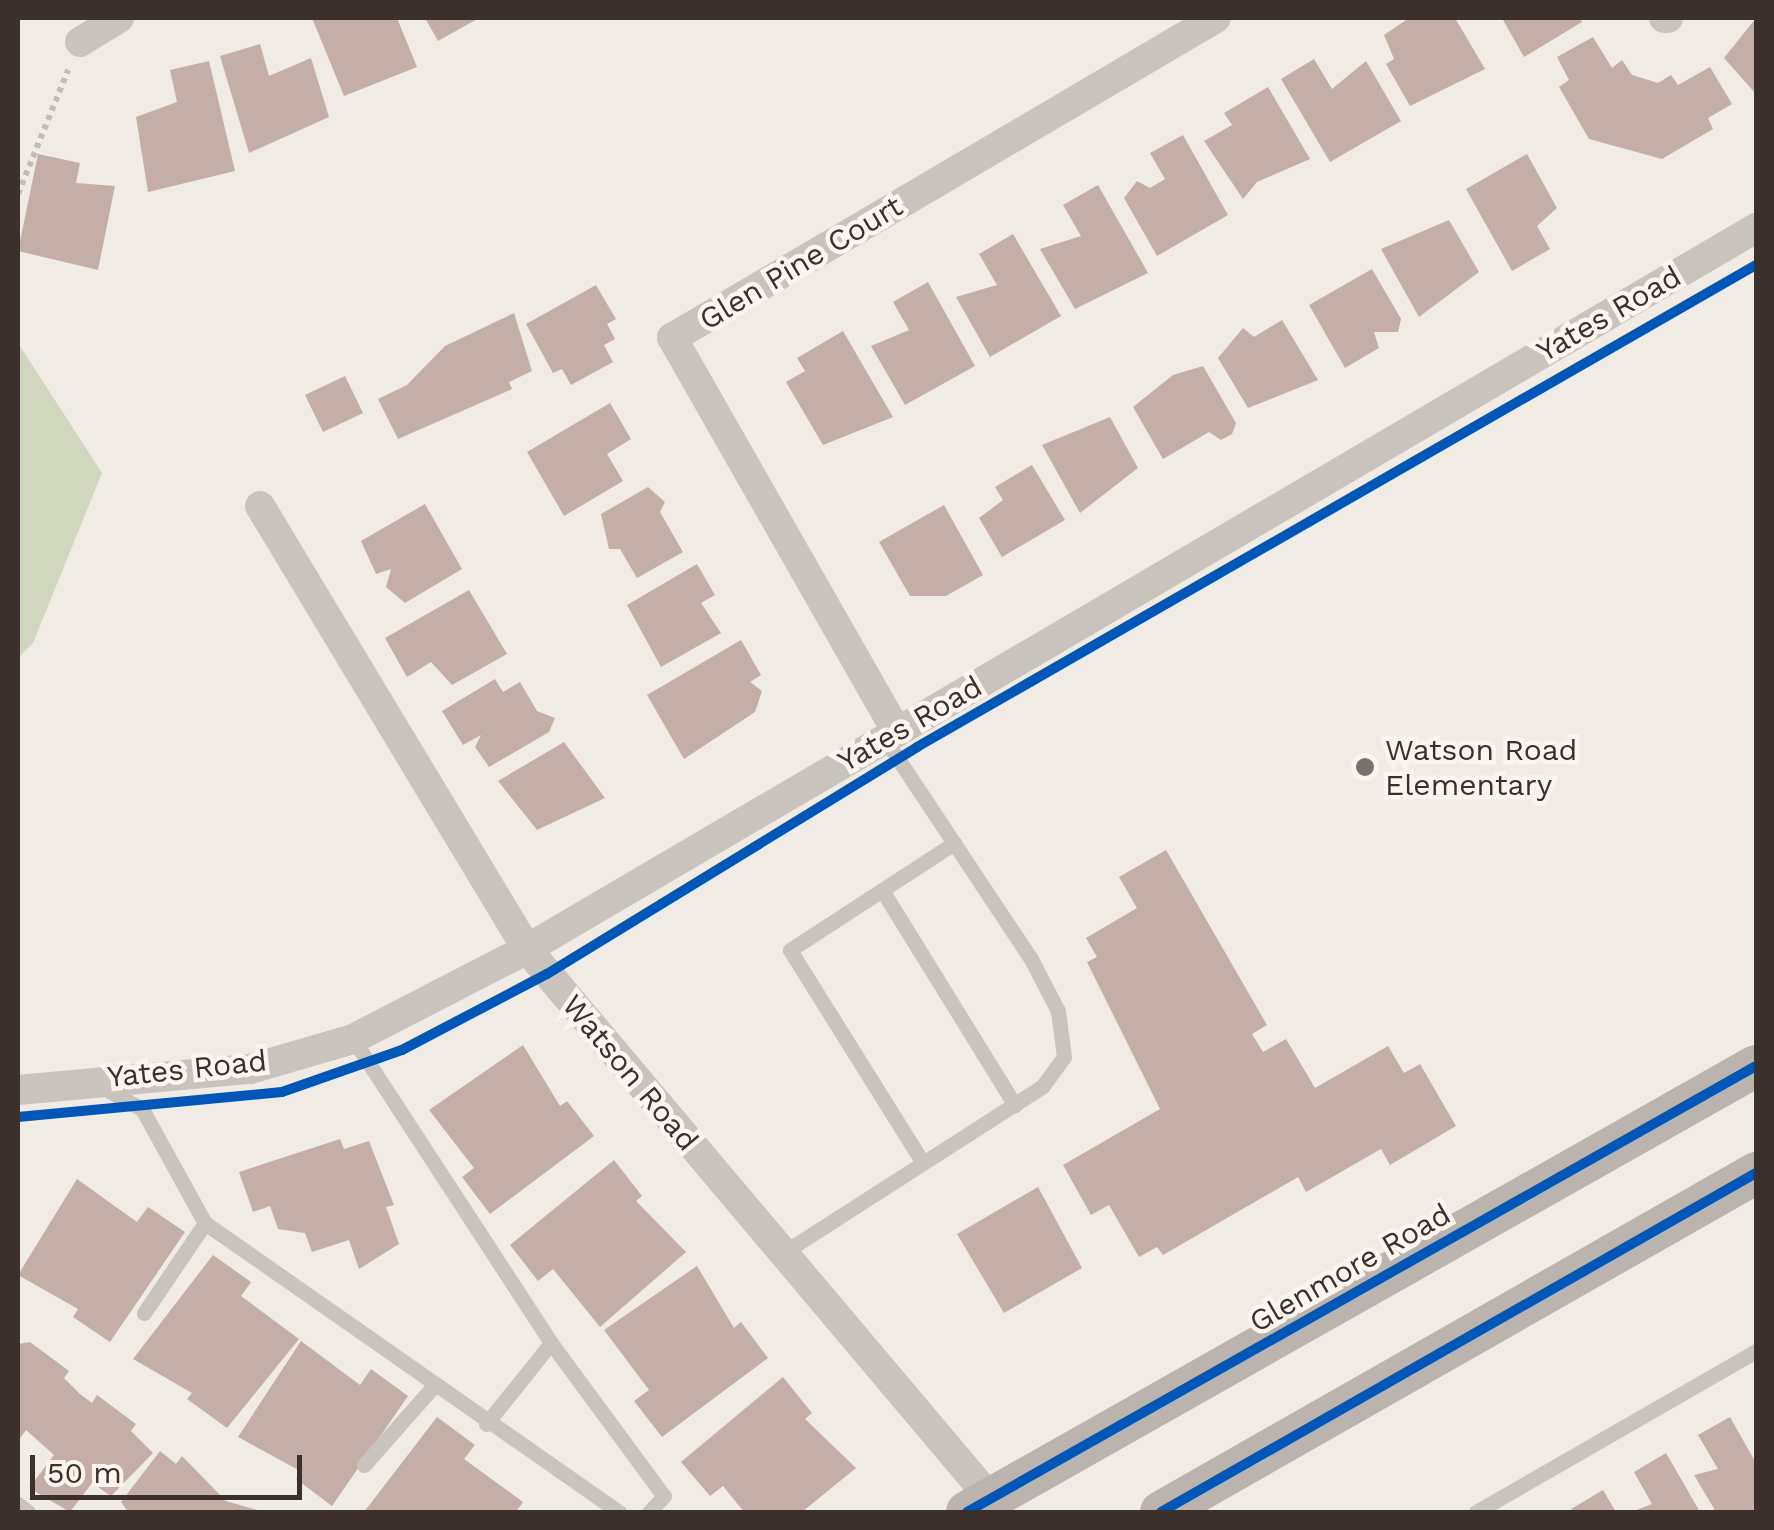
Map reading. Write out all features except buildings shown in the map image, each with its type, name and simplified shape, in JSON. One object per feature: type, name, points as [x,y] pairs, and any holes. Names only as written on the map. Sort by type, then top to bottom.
[{"type":"main road","name":"Glenmore Road","points":[[979,1506],[1756,1066]]},
{"type":"main road","points":[[1161,1512],[1756,1173]]},
{"type":"street","points":[[80,42],[120,18]]},
{"type":"street","name":"Glen Pine Court","points":[[891,736],[672,338],[1216,18]]},
{"type":"street","name":"Yates Road","points":[[18,1090],[88,1080],[250,1068],[353,1039],[527,949],[1756,228]]},
{"type":"street","name":"Watson Road","points":[[260,506],[527,949],[783,1253],[979,1506]]},
{"type":"lane","points":[[783,1253],[1015,1104],[1064,1057],[1058,1011],[891,736]]},
{"type":"lane","points":[[923,1163],[790,950],[954,843]]},
{"type":"lane","points":[[882,890],[1015,1104]]},
{"type":"lane","points":[[353,1039],[552,1343],[664,1496],[650,1512]]},
{"type":"lane","points":[[88,1080],[142,1109],[205,1224],[431,1389],[619,1512]]},
{"type":"lane","points":[[144,1313],[205,1224]]},
{"type":"lane","points":[[486,1424],[552,1343]]},
{"type":"lane","points":[[1476,1512],[1756,1351]]},
{"type":"lane","points":[[364,1466],[431,1389]]},
{"type":"lane","points":[[18,1504],[28,1512]]},
{"type":"path","points":[[18,194],[80,42]]},
{"type":"green space","points":[[18,343],[102,473],[33,643],[18,658]]},
{"type":"cycle path","points":[[18,1117],[282,1092],[402,1050],[547,974],[917,747],[1756,265]]},
{"type":"cycle path","points":[[967,1512],[1756,1066]]},
{"type":"cycle path","points":[[1161,1512],[1756,1173]]},
{"type":"place","name":"Watson Road Elementary","points":[[1365,767]]}]
